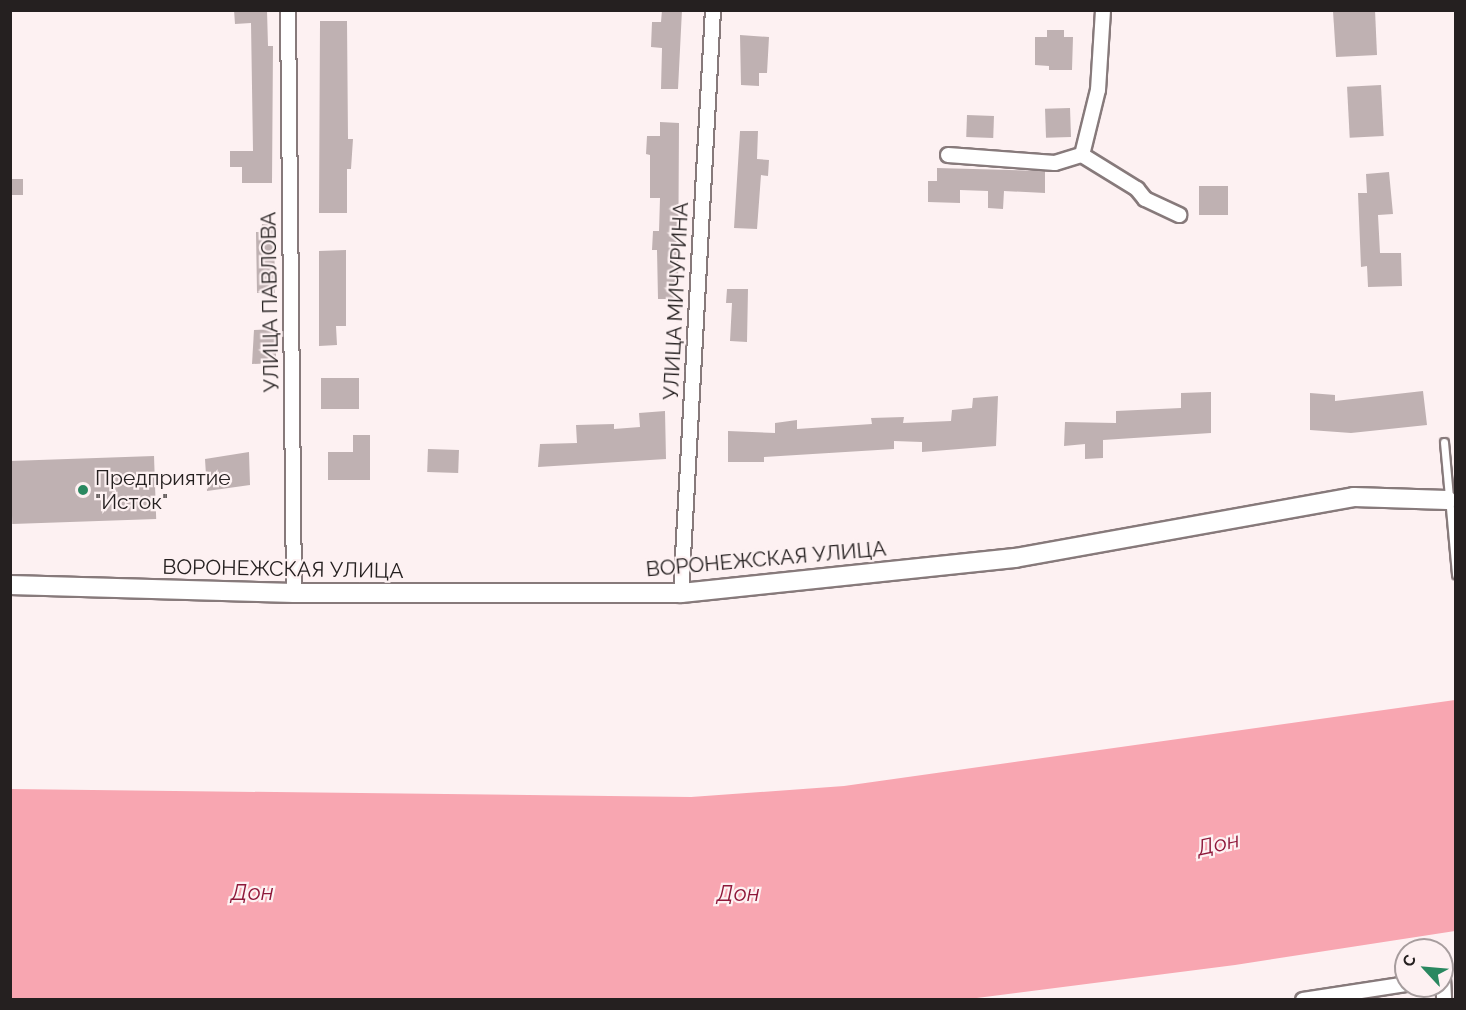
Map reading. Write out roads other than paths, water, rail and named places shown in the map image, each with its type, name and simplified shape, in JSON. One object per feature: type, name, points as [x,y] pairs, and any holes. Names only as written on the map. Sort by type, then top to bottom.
[{"type":"street","name":"УЛИЦА ПАВЛОВА","points":[[288,10],[294,593]]},
{"type":"street","name":"УЛИЦА МИЧУРИНА","points":[[681,593],[713,10]]},
{"type":"street","points":[[1082,155],[1098,90],[1103,10]]},
{"type":"street","points":[[948,155],[1055,163],[1082,155],[1137,189],[1145,199],[1180,215]]},
{"type":"street","name":"ВОРОНЕЖСКАЯ УЛИЦА","points":[[10,585],[294,593],[681,593],[1015,558],[1354,496],[1450,498]]},
{"type":"street","points":[[1303,999],[1394,986]]},
{"type":"lane","points":[[1444,442],[1455,574]]},
{"type":"water","name":"Дон","points":[[1455,700],[1455,931],[1394,938],[1394,940],[1235,965],[961,1000],[11,999],[11,789],[691,797],[844,786]]},
{"type":"place","name":"Предприятие \"Исток\"","points":[[83,490]]}]
